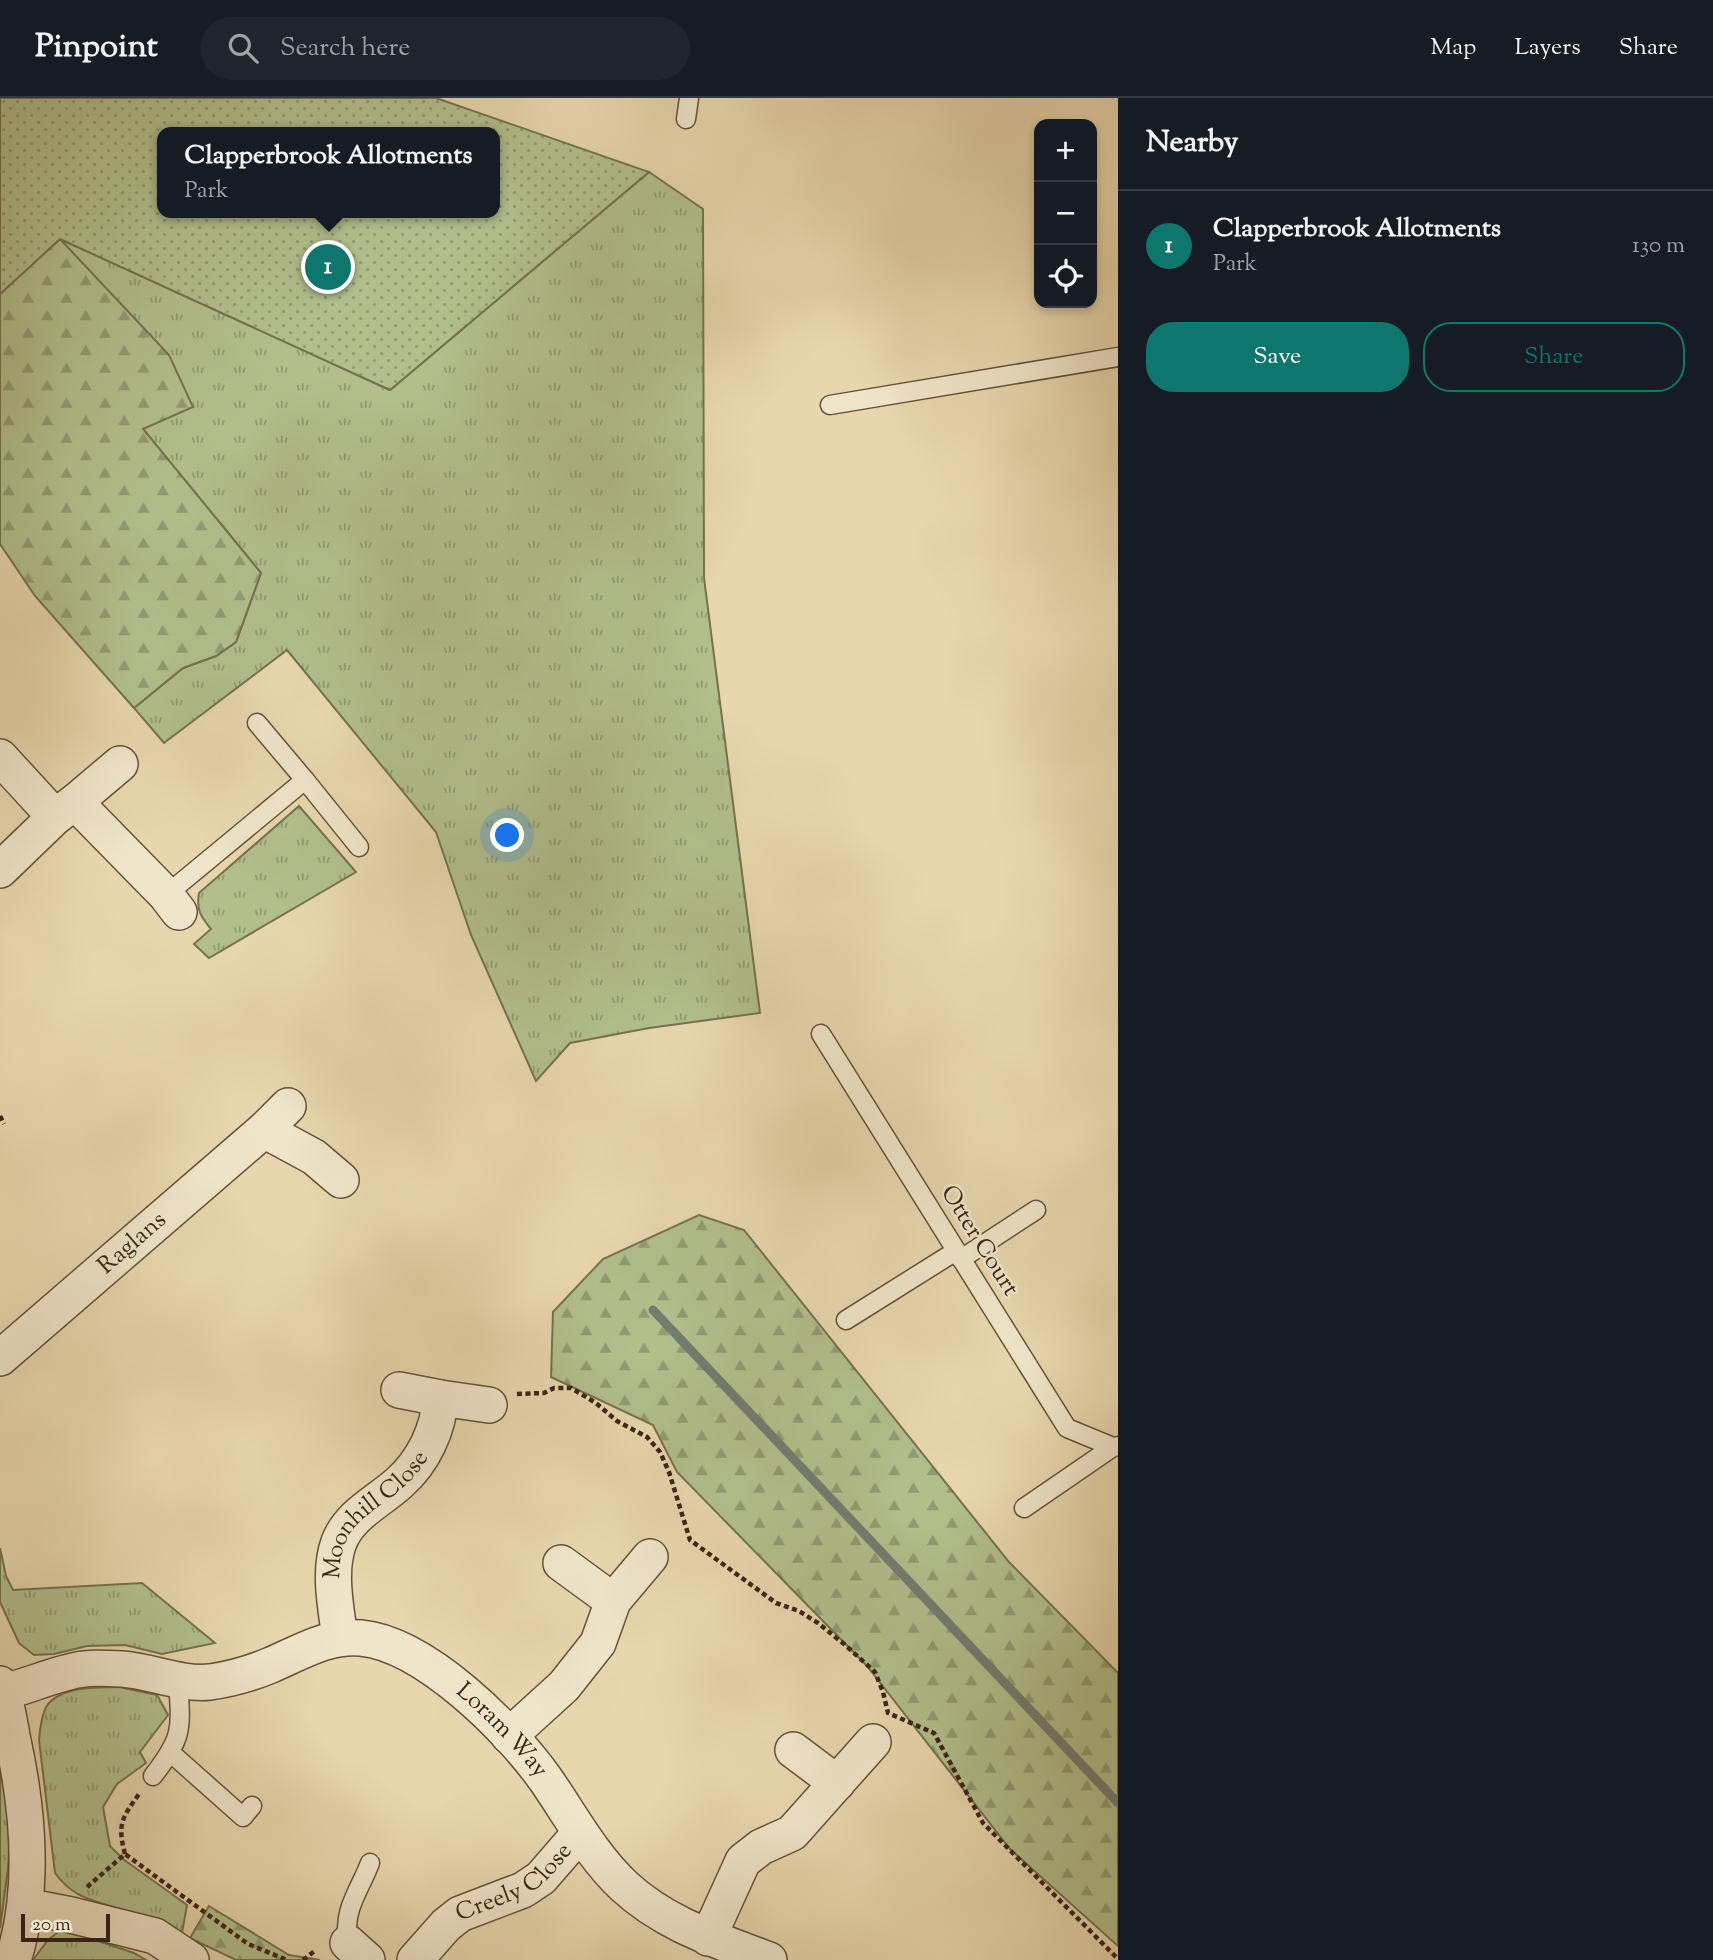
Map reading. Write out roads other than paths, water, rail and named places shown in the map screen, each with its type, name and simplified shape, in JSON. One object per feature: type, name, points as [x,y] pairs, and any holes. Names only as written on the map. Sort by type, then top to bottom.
[{"type":"street","points":[[0,757],[173,903]]},
{"type":"street","points":[[0,870],[120,764]]},
{"type":"street","name":"Raglans","points":[[0,1358],[276,1118],[341,1180]]},
{"type":"street","points":[[399,1390],[489,1405]]},
{"type":"street","name":"Moonhill Close","points":[[340,1638],[332,1577],[338,1545],[346,1528],[355,1518],[401,1482],[425,1451],[439,1414],[440,1398]]},
{"type":"street","points":[[509,1736],[564,1686],[598,1643],[612,1601],[650,1557]]},
{"type":"street","points":[[561,1563],[612,1601]]},
{"type":"street","name":"Loram Way","points":[[2,1688],[70,1671],[96,1668],[126,1669],[178,1680],[206,1682],[227,1679],[269,1666],[321,1642],[340,1638],[383,1642],[407,1652],[460,1689],[509,1736],[545,1779],[580,1833],[623,1885],[668,1919],[708,1938],[769,1960]]},
{"type":"street","points":[[2,1688],[17,1758],[24,1810],[27,1868],[19,1941],[13,1960]]},
{"type":"street","points":[[708,1938],[743,1861],[761,1847],[792,1833],[873,1742]]},
{"type":"street","points":[[793,1751],[837,1783]]},
{"type":"street","name":"Creely Close","points":[[415,1960],[446,1925],[460,1914],[523,1889],[541,1878],[580,1833]]},
{"type":"street","points":[[24,1906],[155,1936],[191,1960]]},
{"type":"lane","points":[[686,119],[689,98]]},
{"type":"lane","points":[[830,405],[1118,357]]},
{"type":"lane","points":[[257,723],[359,847]]},
{"type":"lane","points":[[173,903],[305,780]]},
{"type":"lane","name":"Otter Court","points":[[821,1034],[1067,1428],[1116,1446]]},
{"type":"lane","points":[[846,1320],[1036,1210]]},
{"type":"lane","points":[[1024,1508],[1116,1446]]},
{"type":"lane","points":[[153,1776],[171,1754],[181,1726],[178,1680]]},
{"type":"lane","points":[[171,1754],[243,1817],[252,1806]]},
{"type":"lane","points":[[358,1951],[346,1927],[349,1908],[370,1863]]},
{"type":"waterway","points":[[653,1310],[1118,1803]]},
{"type":"place","name":"Clapperbrook Allotments","points":[[328,267]]}]
